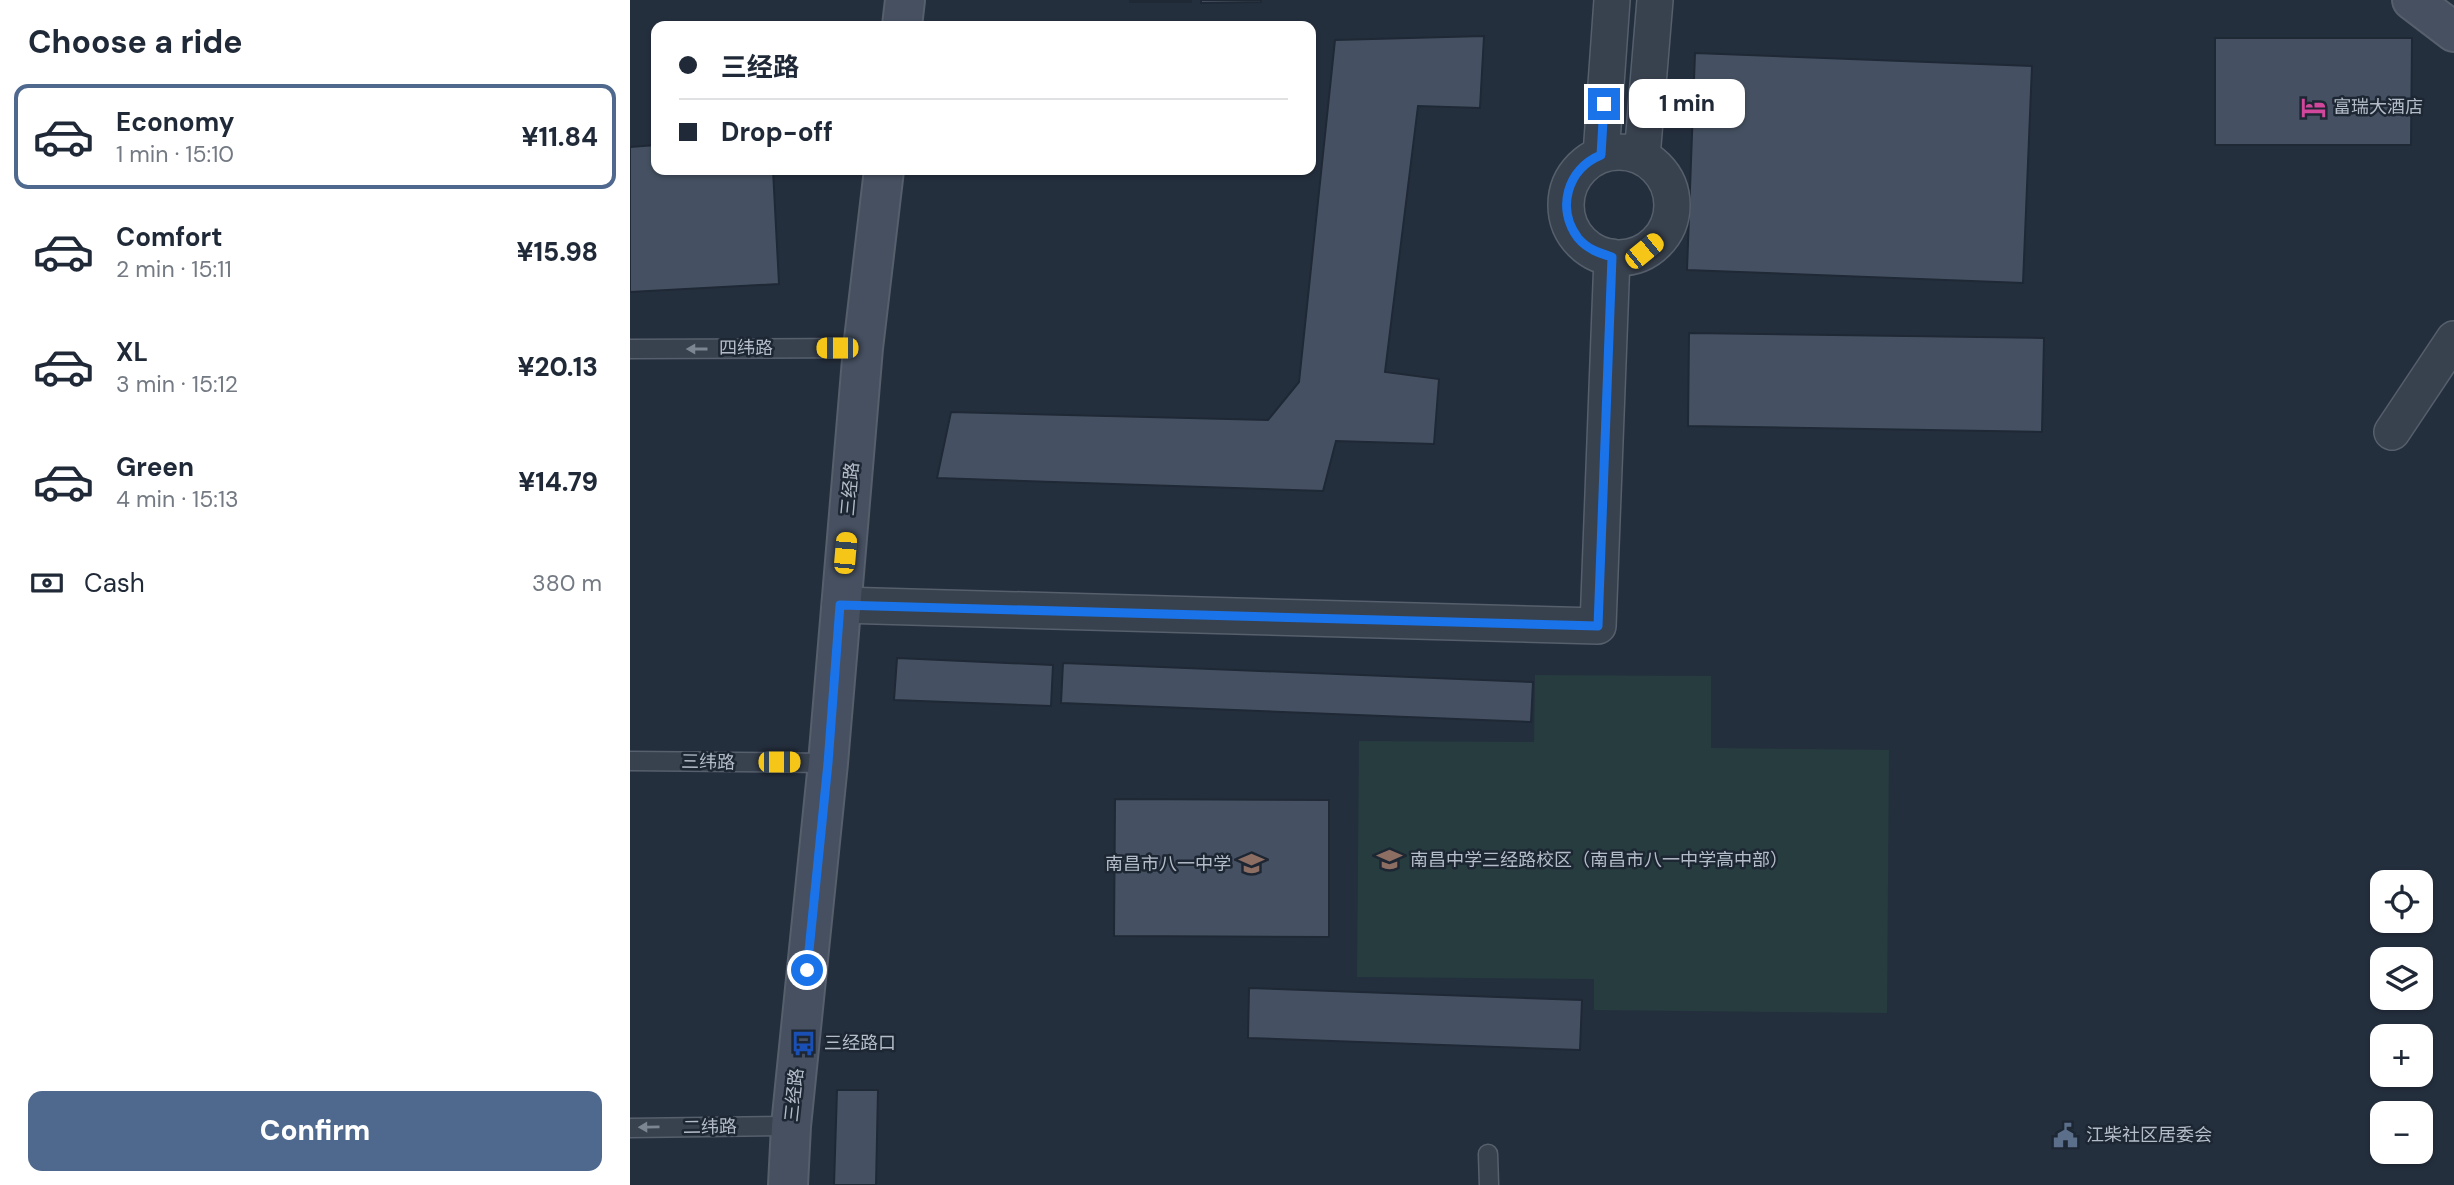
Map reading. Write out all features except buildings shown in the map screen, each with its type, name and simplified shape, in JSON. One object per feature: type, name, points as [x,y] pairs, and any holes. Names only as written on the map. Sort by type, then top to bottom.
[{"type":"main road","points":[[903,21],[905,0]]},
{"type":"main road","points":[[2412,0],[2454,32]]},
{"type":"main road","name":"三经路","points":[[788,1185],[791,1126],[828,763],[863,348],[883,175]]},
{"type":"street","points":[[1601,155],[1612,0]]},
{"type":"street","points":[[1642,157],[1655,0]]},
{"type":"street","points":[[1626,152],[1642,157],[1656,166],[1666,180],[1671,195],[1667,228],[1657,241],[1627,259],[1594,251],[1579,240],[1570,224],[1566,206],[1569,188],[1577,172],[1591,159],[1608,153],[1626,152]]},
{"type":"street","points":[[840,605],[1598,626],[1612,257]]},
{"type":"street","points":[[2392,432],[2454,339]]},
{"type":"lane","name":"四纬路","points":[[630,349],[863,348]]},
{"type":"lane","name":"三纬路","points":[[630,761],[828,763]]},
{"type":"lane","name":"二纬路","points":[[630,1128],[791,1126]]},
{"type":"lane","points":[[1488,1154],[1489,1185]]},
{"type":"green space","points":[[1535,675],[1711,676],[1711,748],[1889,750],[1887,1013],[1594,1010],[1594,979],[1357,977],[1359,741],[1534,742]]},
{"type":"place","name":"富瑞大酒店","points":[[2313,107]]},
{"type":"place","name":"南昌中学三经路校区（南昌市八一中学高中部）","points":[[1390,860]]},
{"type":"place","name":"南昌市八一中学","points":[[1251,864]]},
{"type":"place","name":"三经路口","points":[[804,1043]]},
{"type":"place","name":"江柴社区居委会","points":[[2066,1135]]},
{"type":"route","points":[[807,970],[828,763],[840,605],[1598,626],[1612,257],[1594,251],[1579,240],[1570,224],[1566,206],[1569,188],[1577,172],[1591,159],[1601,155],[1604,104]]}]
